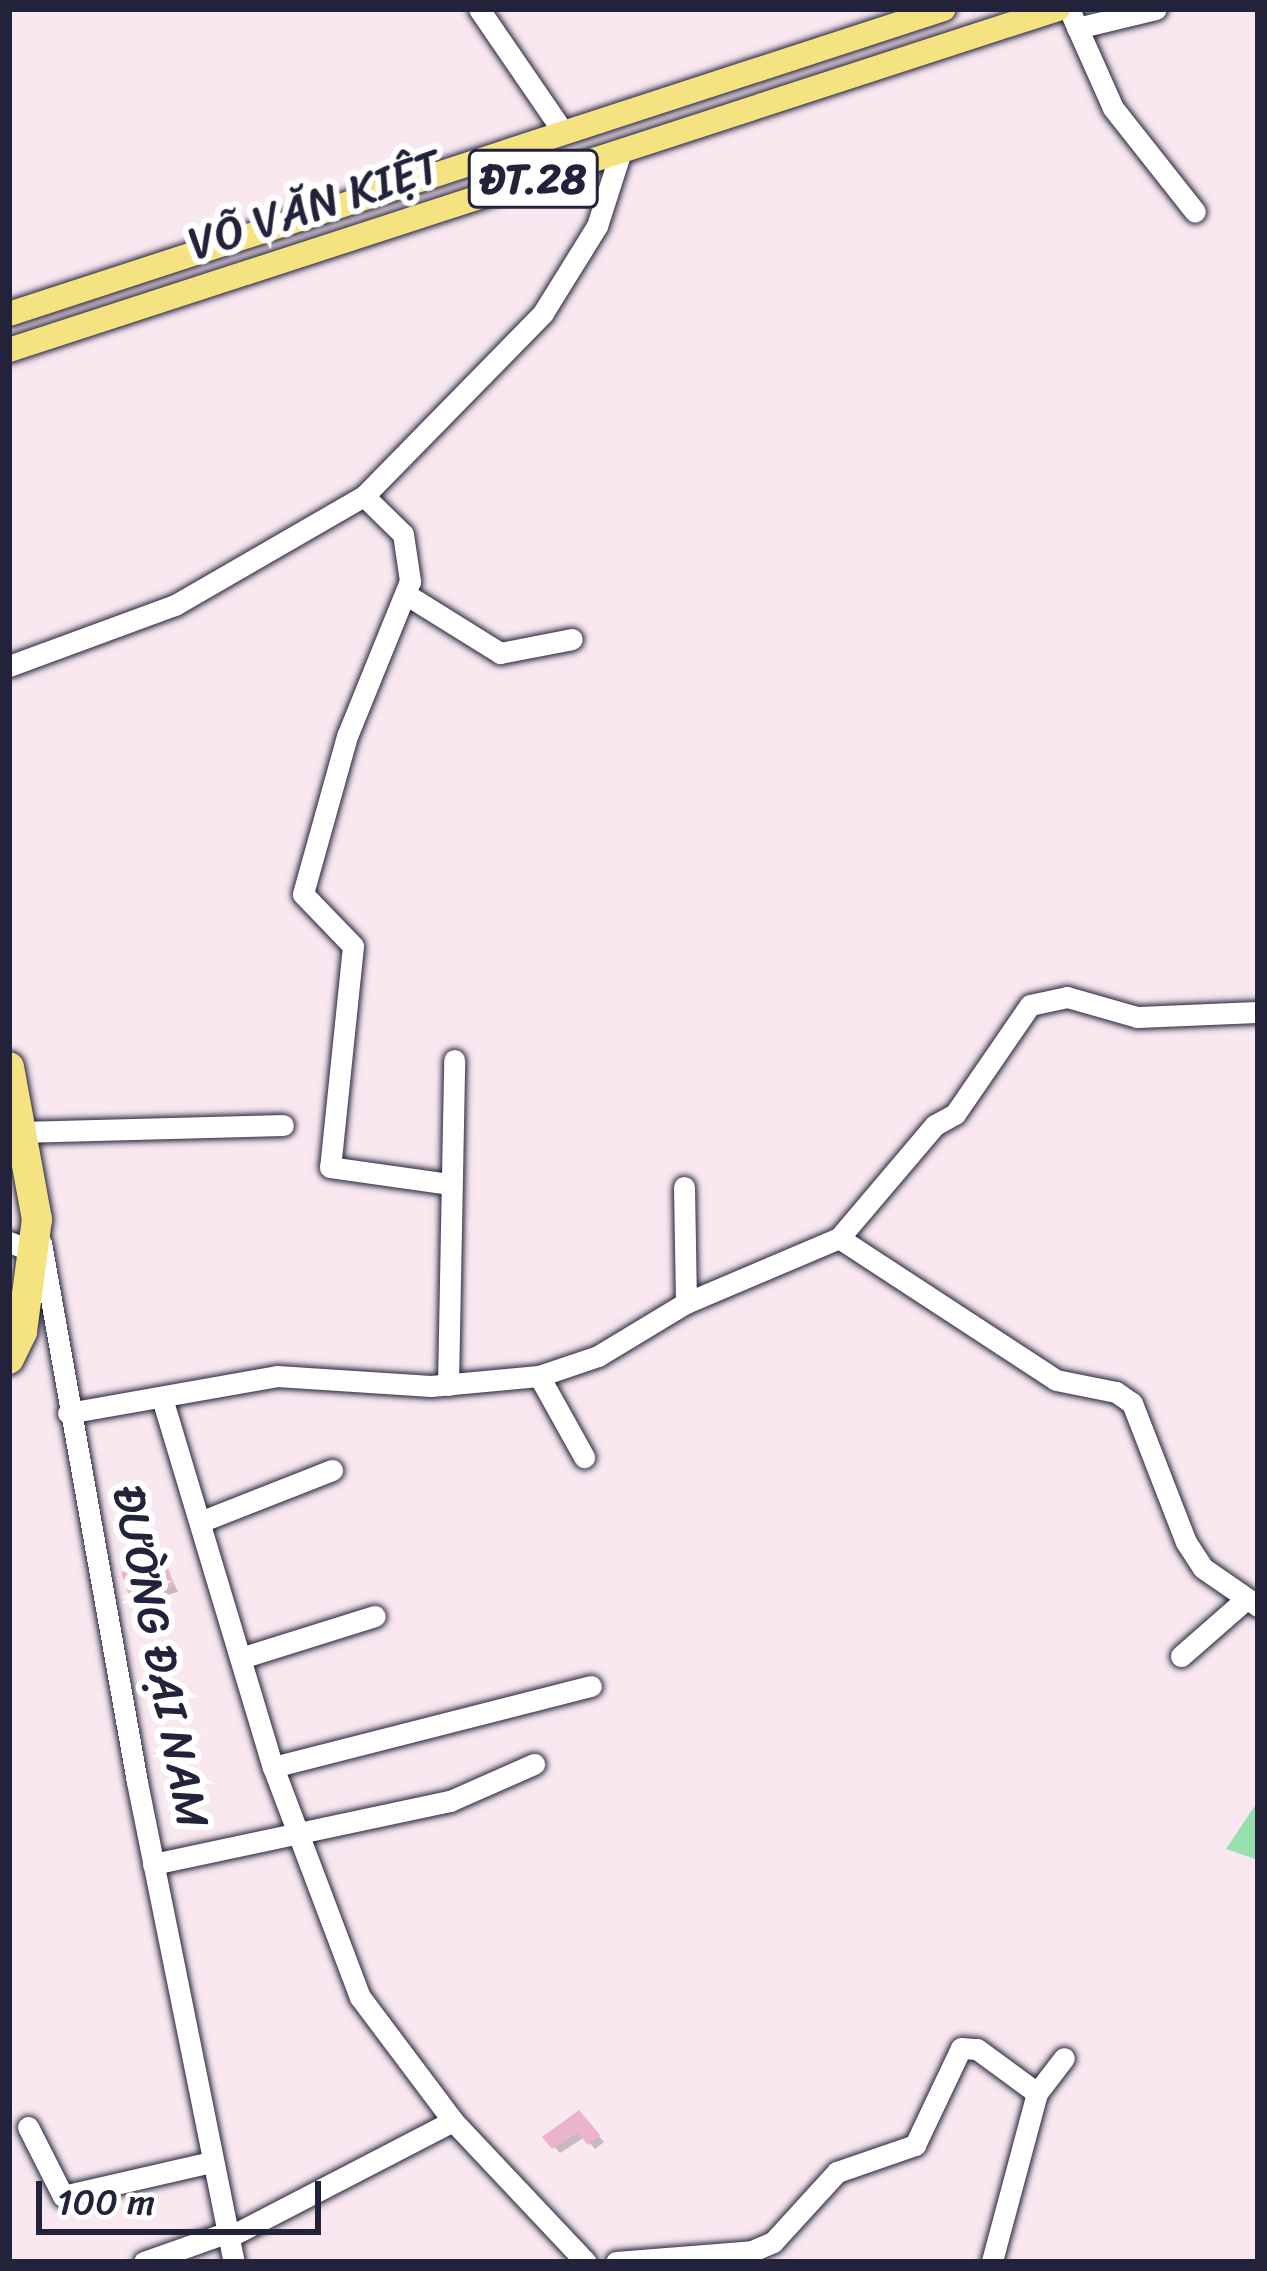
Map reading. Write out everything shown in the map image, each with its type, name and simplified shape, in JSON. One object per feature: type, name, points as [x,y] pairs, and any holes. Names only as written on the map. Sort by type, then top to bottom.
[{"type":"highway","name":"ĐƯỜNG ĐẠI NAM","points":[[9,1067],[19,1152],[37,1219]]},
{"type":"highway","points":[[9,1359],[22,1332],[21,1247],[37,1219]]},
{"type":"main road","name":"VÕ VĂN KIỆT","points":[[9,314],[944,9]]},
{"type":"main road","name":"VÕ VĂN KIỆT","points":[[9,350],[1058,9]]},
{"type":"main road","points":[[411,183],[422,216]]},
{"type":"street","points":[[479,9],[564,133]]},
{"type":"street","points":[[1156,9],[1073,18],[1123,123],[1195,212]]},
{"type":"street","points":[[9,665],[175,605],[364,496],[543,313],[597,226],[621,151]]},
{"type":"street","points":[[364,496],[403,534],[407,595],[347,736],[303,895],[353,946],[330,1167],[448,1184]]},
{"type":"street","points":[[407,595],[500,652],[572,639]]},
{"type":"street","points":[[68,1413],[278,1376],[448,1385],[539,1376],[598,1356],[686,1303],[839,1238],[935,1125],[955,1114],[1030,1005],[1067,997],[1137,1017],[1258,1012]]},
{"type":"street","points":[[448,1385],[448,1184],[454,1060]]},
{"type":"street","points":[[19,1152],[283,1125]]},
{"type":"street","points":[[684,1186],[686,1303]]},
{"type":"street","name":"ĐƯỜNG ĐẠI NAM","points":[[37,1219],[68,1413],[153,1864],[234,2262]]},
{"type":"street","points":[[839,1238],[1056,1380],[1116,1392],[1132,1402],[1186,1542],[1203,1568],[1251,1603],[1181,1656]]},
{"type":"street","points":[[539,1376],[584,1457]]},
{"type":"street","points":[[162,1398],[274,1767],[360,1997],[453,2121],[586,2262]]},
{"type":"street","points":[[200,1522],[332,1470]]},
{"type":"street","points":[[244,1657],[375,1616]]},
{"type":"street","points":[[274,1767],[591,1686]]},
{"type":"street","points":[[153,1864],[302,1838],[450,1801],[534,1764]]},
{"type":"street","points":[[616,2262],[752,2252],[773,2242],[838,2171],[915,2145],[961,2048],[977,2049],[1037,2093]]},
{"type":"street","points":[[992,2261],[1037,2093],[1064,2057]]},
{"type":"street","points":[[145,2262],[227,2235],[453,2121]]},
{"type":"street","points":[[28,2127],[63,2196],[212,2162]]},
{"type":"green space","points":[[1258,1801],[1258,1860],[1226,1849]]},
{"type":"building","points":[[165,1558],[174,1586],[130,1600],[121,1572]]},
{"type":"building","points":[[579,2110],[600,2135],[588,2145],[577,2133],[552,2149],[542,2137]]}]
